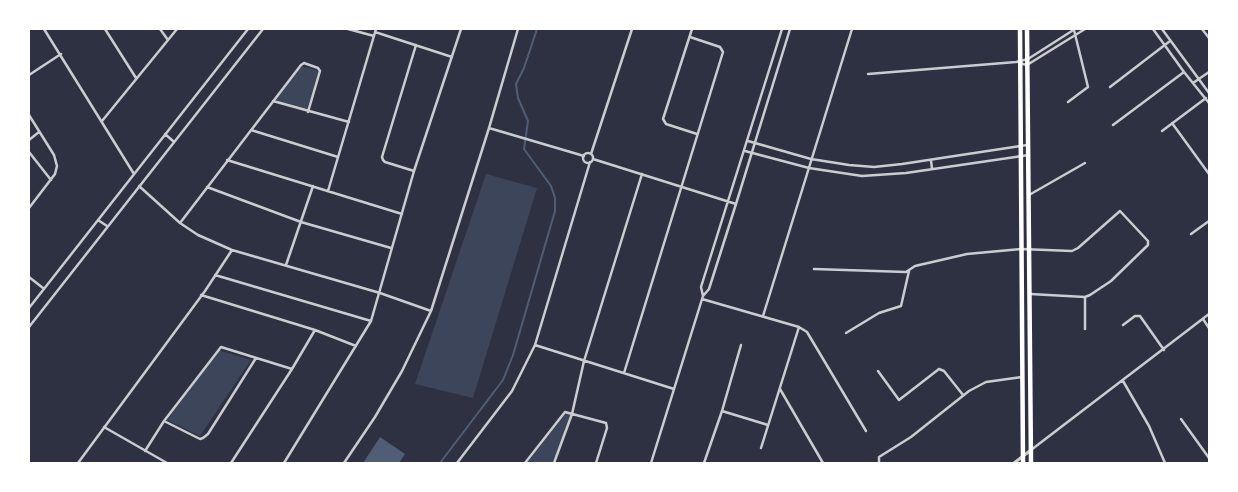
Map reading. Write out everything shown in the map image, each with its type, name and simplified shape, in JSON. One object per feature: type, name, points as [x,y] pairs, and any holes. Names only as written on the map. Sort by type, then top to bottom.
[{"type":"main road","points":[[1020,29],[1023,463]]},
{"type":"main road","points":[[1027,29],[1031,463]]},
{"type":"street","points":[[44,29],[134,174]]},
{"type":"street","points":[[105,29],[136,79]]},
{"type":"street","points":[[160,29],[168,40]]},
{"type":"street","points":[[102,121],[177,29]]},
{"type":"street","points":[[29,308],[248,29]]},
{"type":"street","points":[[29,327],[263,29]]},
{"type":"street","points":[[348,29],[375,32],[452,57]]},
{"type":"street","points":[[284,463],[371,321],[414,171],[461,29]]},
{"type":"street","points":[[344,463],[375,417],[402,371],[432,311],[518,29]]},
{"type":"street","points":[[593,159],[591,154],[632,29]]},
{"type":"street","points":[[692,29],[662,119],[666,124],[697,134]]},
{"type":"street","points":[[703,297],[701,287],[782,29]]},
{"type":"street","points":[[651,463],[703,297],[709,289],[790,29]]},
{"type":"street","points":[[763,316],[852,29]]},
{"type":"street","points":[[868,74],[1019,62],[1028,59],[1074,29],[1088,87],[1068,102]]},
{"type":"street","points":[[1019,62],[1027,65],[1085,29]]},
{"type":"street","points":[[1153,29],[1209,103]]},
{"type":"street","points":[[1162,29],[1209,93]]},
{"type":"street","points":[[1202,29],[1209,38]]},
{"type":"street","points":[[328,191],[375,32]]},
{"type":"street","points":[[624,373],[723,52],[720,47],[690,37]]},
{"type":"street","points":[[1110,87],[1170,41]]},
{"type":"street","points":[[414,171],[385,162],[382,157],[416,45]]},
{"type":"street","points":[[29,75],[61,54]]},
{"type":"street","points":[[180,223],[304,63],[318,68],[320,72],[308,112]]},
{"type":"street","points":[[1113,125],[1184,72]]},
{"type":"street","points":[[1193,83],[1209,72]]},
{"type":"street","points":[[1162,131],[1206,98]]},
{"type":"street","points":[[273,101],[349,122]]},
{"type":"street","points":[[29,115],[54,155],[57,166],[55,174],[29,208]]},
{"type":"street","points":[[1172,124],[1209,174]]},
{"type":"street","points":[[489,128],[584,156],[587,153],[591,154]]},
{"type":"street","points":[[251,130],[338,158]]},
{"type":"street","points":[[29,140],[39,132]]},
{"type":"street","points":[[165,134],[174,141]]},
{"type":"street","points":[[748,141],[835,164],[874,167],[1028,145]]},
{"type":"street","points":[[745,151],[809,168],[862,176],[903,173],[1029,155]]},
{"type":"street","points":[[29,152],[51,180]]},
{"type":"street","points":[[584,156],[584,160],[590,162]]},
{"type":"street","points":[[457,463],[512,391],[535,345],[590,162],[593,159]]},
{"type":"street","points":[[593,159],[736,204]]},
{"type":"street","points":[[228,160],[402,214]]},
{"type":"street","points":[[931,160],[932,169]]},
{"type":"street","points":[[1029,195],[1085,163]]},
{"type":"street","points":[[554,463],[572,414],[584,361],[642,174]]},
{"type":"street","points":[[139,186],[180,223],[198,235],[232,250],[380,293],[432,311]]},
{"type":"street","points":[[286,266],[313,186]]},
{"type":"street","points":[[208,187],[301,222],[391,249]]},
{"type":"street","points":[[846,333],[879,313],[901,306],[909,272],[915,266],[967,254],[1021,249],[1072,251],[1078,248],[1119,212],[1122,212],[1148,239],[1148,243],[1111,281],[1085,297],[1030,294]]},
{"type":"street","points":[[98,220],[107,226]]},
{"type":"street","points":[[1191,234],[1209,221]]},
{"type":"street","points":[[78,463],[202,295],[232,250]]},
{"type":"street","points":[[814,270],[909,272]]},
{"type":"street","points":[[215,275],[371,321]]},
{"type":"street","points":[[29,277],[43,288]]},
{"type":"street","points":[[202,295],[314,330],[356,346]]},
{"type":"street","points":[[703,297],[799,327],[809,334],[866,431]]},
{"type":"street","points":[[1085,297],[1085,329]]},
{"type":"street","points":[[1014,463],[1209,314]]},
{"type":"street","points":[[1123,326],[1136,316],[1140,316],[1164,350]]},
{"type":"street","points":[[1203,319],[1209,328]]},
{"type":"street","points":[[760,448],[799,327]]},
{"type":"street","points":[[231,463],[292,369],[314,330]]},
{"type":"street","points":[[535,345],[674,389]]},
{"type":"street","points":[[704,463],[741,346]]},
{"type":"street","points":[[145,450],[164,420],[218,349],[224,347],[292,369]]},
{"type":"street","points":[[164,420],[200,439],[203,438],[208,434],[256,358]]},
{"type":"street","points":[[878,371],[899,400],[939,369],[944,371],[963,395]]},
{"type":"street","points":[[878,463],[879,457],[910,437],[963,395],[986,382],[1022,377]]},
{"type":"street","points":[[1122,381],[1149,426],[1165,463]]},
{"type":"street","points":[[780,389],[823,463]]},
{"type":"street","points":[[722,411],[768,425]]},
{"type":"street","points":[[525,463],[563,413],[606,423],[607,428],[596,463]]},
{"type":"street","points":[[1181,419],[1209,458]]},
{"type":"street","points":[[104,427],[167,463]]},
{"type":"shaded area","points":[[302,66],[319,71],[308,110],[273,101]]},
{"type":"shaded area","points":[[486,174],[537,188],[473,398],[415,384]]},
{"type":"shaded area","points":[[218,350],[251,360],[200,436],[167,420]]},
{"type":"shaded area","points":[[566,413],[571,414],[553,463],[527,463]]},
{"type":"shaded area","points":[[380,437],[405,454],[399,463],[363,463]]},
{"type":"waterway","points":[[440,463],[503,380],[513,355],[555,211],[555,198],[551,186],[524,149],[528,121],[518,98],[516,84],[524,68],[537,29]]}]
